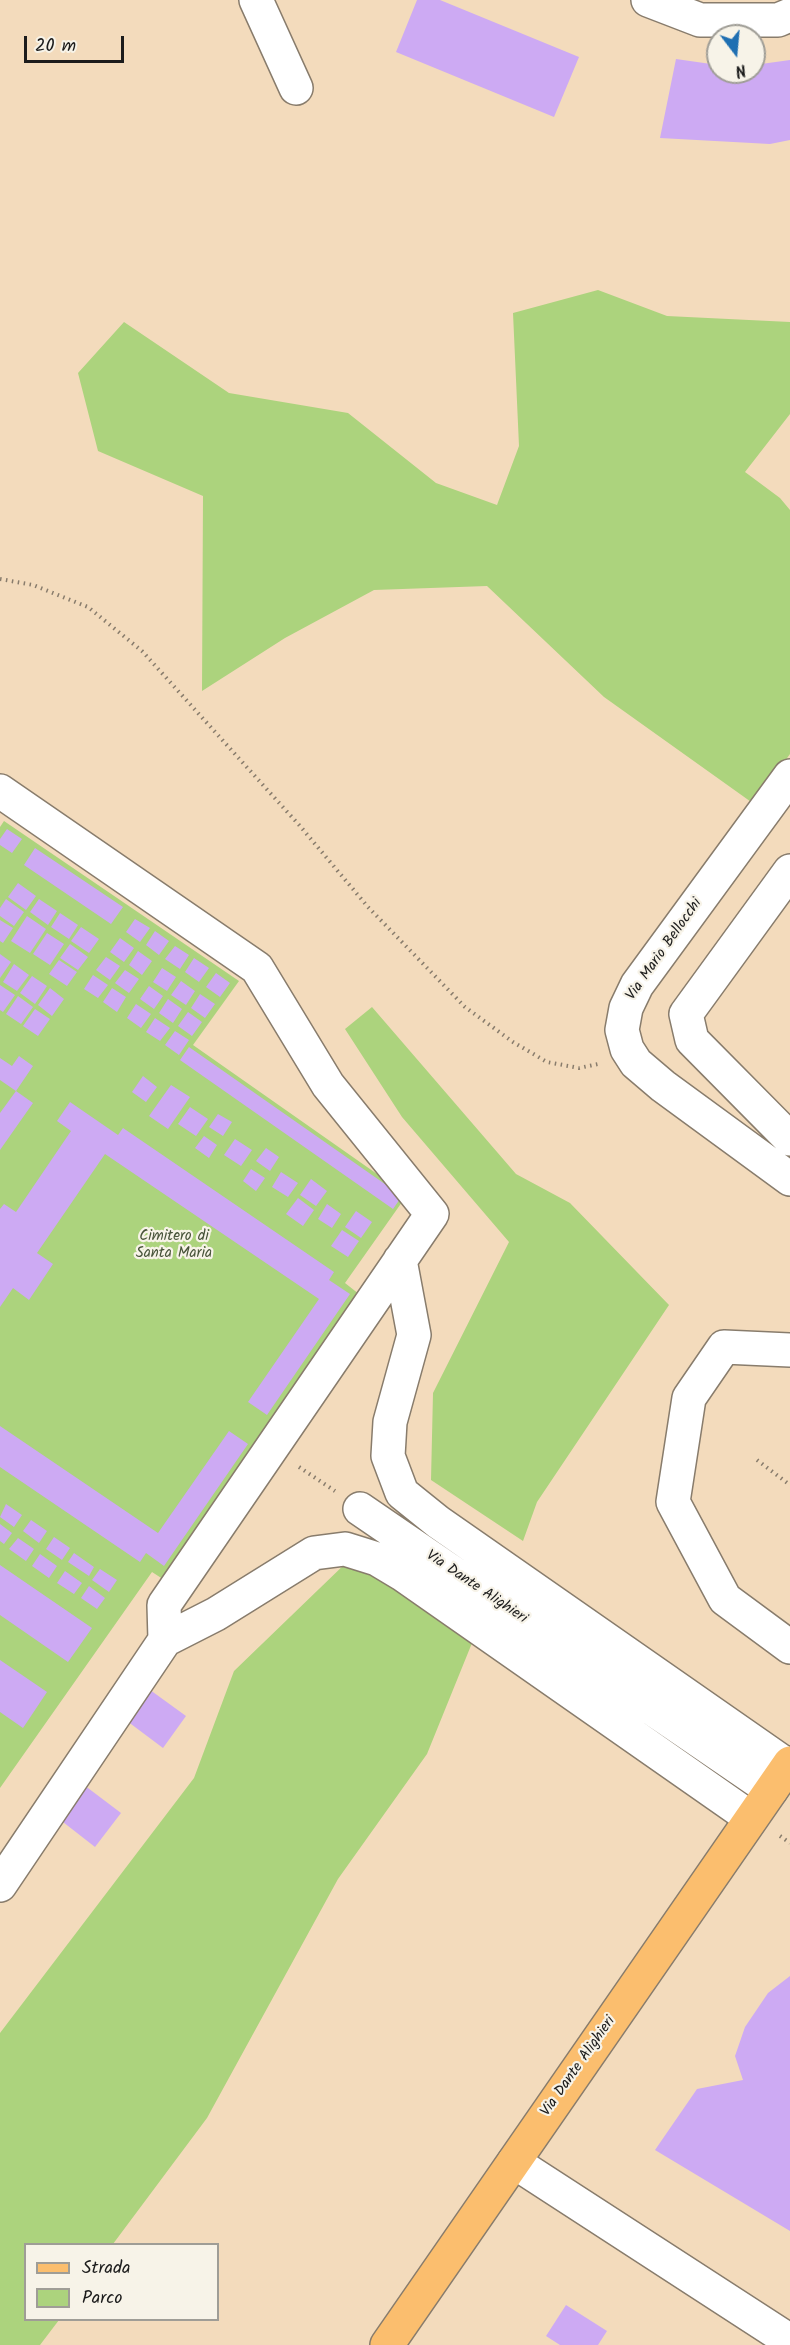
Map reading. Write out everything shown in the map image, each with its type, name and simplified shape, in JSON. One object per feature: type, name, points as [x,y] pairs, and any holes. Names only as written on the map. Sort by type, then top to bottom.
[{"type":"main road","name":"Via Dante Alighieri","points":[[387,2345],[783,1773]]},
{"type":"street","points":[[256,0],[296,88]]},
{"type":"street","points":[[648,0],[700,20],[778,20],[790,15]]},
{"type":"street","name":"Via Mario Bellocchi","points":[[627,1049],[622,1030],[626,1008],[637,985],[790,776]]},
{"type":"street","points":[[0,791],[257,968],[328,1085],[432,1215],[164,1605],[165,1640]]},
{"type":"street","points":[[790,871],[686,1014],[692,1040],[790,1139]]},
{"type":"street","points":[[627,1049],[636,1063],[663,1086],[790,1179]]},
{"type":"street","points":[[400,1260],[414,1335],[390,1422],[388,1456],[402,1493],[438,1522],[783,1773]]},
{"type":"street","points":[[790,1350],[724,1347],[689,1398],[673,1502],[725,1599],[790,1647]]},
{"type":"street","name":"Via Dante Alighieri","points":[[360,1509],[783,1773]]},
{"type":"street","points":[[0,1885],[165,1640],[216,1614],[314,1553],[345,1549],[377,1559],[402,1574],[751,1818]]},
{"type":"street","points":[[514,2162],[790,2342]]},
{"type":"path","points":[[0,579],[33,585],[88,607],[142,651],[300,826],[368,907],[465,1007],[513,1042],[547,1062],[579,1068],[609,1062],[627,1049]]},
{"type":"path","points":[[272,1448],[360,1509]]},
{"type":"path","points":[[757,1460],[790,1485]]},
{"type":"green space","points":[[598,290],[667,316],[790,322],[790,414],[745,472],[780,498],[790,510],[790,754],[754,804],[604,697],[487,586],[374,590],[285,638],[202,691],[203,496],[98,451],[78,373],[124,322],[229,393],[348,413],[436,483],[497,505],[519,446],[513,313]]},
{"type":"green space","name":"Cimitero di Santa Maria","points":[[4,821],[239,981],[193,1045],[407,1195],[345,1283],[364,1298],[169,1583],[152,1572],[0,1788],[0,827]]},
{"type":"green space","points":[[372,1007],[516,1174],[570,1203],[669,1305],[537,1502],[523,1541],[431,1480],[433,1393],[509,1242],[402,1117],[345,1029]]},
{"type":"green space","points":[[348,1561],[379,1573],[472,1643],[427,1754],[338,1879],[207,2118],[114,2243],[24,2243],[24,2321],[58,2321],[40,2345],[0,2345],[0,2033],[194,1778],[234,1671]]},
{"type":"building","points":[[417,0],[440,0],[579,57],[554,117],[396,52]]},
{"type":"building","points":[[676,59],[706,63],[706,84],[766,84],[766,63],[790,60],[790,140],[770,144],[660,138]]},
{"type":"building","points":[[7,829],[22,839],[12,853],[0,845],[0,839]]},
{"type":"building","points":[[35,848],[123,907],[111,924],[24,865]]},
{"type":"building","points":[[18,883],[36,896],[26,910],[8,897]]},
{"type":"building","points":[[6,899],[24,912],[14,926],[0,916],[0,908]]},
{"type":"building","points":[[39,899],[57,911],[48,925],[30,912]]},
{"type":"building","points":[[60,913],[78,925],[69,939],[51,927]]},
{"type":"building","points":[[27,916],[46,929],[30,953],[11,941]]},
{"type":"building","points":[[135,919],[150,928],[140,942],[126,932]]},
{"type":"building","points":[[0,920],[13,928],[3,943],[0,941]]},
{"type":"building","points":[[81,927],[99,939],[89,953],[71,941]]},
{"type":"building","points":[[155,931],[169,941],[159,955],[146,945]]},
{"type":"building","points":[[47,933],[64,944],[50,965],[33,954]]},
{"type":"building","points":[[120,938],[134,948],[124,962],[110,952]]},
{"type":"building","points":[[70,944],[88,957],[78,970],[60,958]]},
{"type":"building","points":[[175,946],[189,955],[180,969],[165,959]]},
{"type":"building","points":[[138,951],[152,961],[142,975],[129,965]]},
{"type":"building","points":[[0,954],[11,962],[0,978]]},
{"type":"building","points":[[106,957],[120,966],[110,980],[96,970]]},
{"type":"building","points":[[194,958],[209,968],[199,982],[185,972]]},
{"type":"building","points":[[59,960],[77,972],[67,986],[49,974]]},
{"type":"building","points":[[14,964],[29,975],[17,991],[3,982]]},
{"type":"building","points":[[162,968],[176,977],[167,991],[153,982]]},
{"type":"building","points":[[125,970],[139,979],[129,993],[115,983]]},
{"type":"building","points":[[216,973],[230,983],[220,997],[206,987]]},
{"type":"building","points":[[93,975],[108,985],[98,998],[84,989]]},
{"type":"building","points":[[32,976],[47,986],[35,1004],[20,993]]},
{"type":"building","points":[[181,981],[195,991],[186,1005],[171,995]]},
{"type":"building","points":[[0,985],[15,995],[3,1012],[0,1010]]},
{"type":"building","points":[[149,986],[163,996],[154,1009],[140,999]]},
{"type":"building","points":[[50,988],[64,999],[52,1016],[38,1005]]},
{"type":"building","points":[[112,988],[126,997],[117,1012],[103,1002]]},
{"type":"building","points":[[200,994],[215,1004],[205,1018],[191,1008]]},
{"type":"building","points":[[18,996],[33,1007],[21,1024],[6,1014]]},
{"type":"building","points":[[168,999],[182,1009],[173,1023],[159,1013]]},
{"type":"building","points":[[136,1004],[151,1014],[141,1028],[127,1018]]},
{"type":"building","points":[[35,1009],[50,1019],[38,1036],[23,1026]]},
{"type":"building","points":[[188,1012],[202,1022],[192,1036],[178,1026]]},
{"type":"building","points":[[155,1018],[170,1028],[160,1041],[146,1032]]},
{"type":"building","points":[[175,1031],[189,1040],[179,1055],[165,1045]]},
{"type":"building","points":[[189,1047],[402,1196],[393,1209],[180,1060]]},
{"type":"building","points":[[19,1056],[33,1066],[16,1091],[0,1080],[0,1058],[12,1066]]},
{"type":"building","points":[[143,1076],[157,1087],[146,1102],[132,1092]]},
{"type":"building","points":[[171,1085],[190,1097],[168,1129],[149,1116]]},
{"type":"building","points":[[16,1091],[33,1103],[0,1150],[0,1113]]},
{"type":"building","points":[[70,1102],[118,1135],[123,1128],[334,1272],[329,1280],[350,1294],[267,1415],[248,1402],[319,1299],[105,1154],[37,1253],[53,1264],[29,1300],[13,1288],[0,1307],[0,1209],[4,1204],[16,1212],[71,1131],[57,1121]]},
{"type":"building","points":[[190,1107],[208,1119],[196,1136],[178,1124]]},
{"type":"building","points":[[218,1114],[232,1122],[223,1136],[209,1127]]},
{"type":"building","points":[[204,1136],[217,1145],[209,1158],[195,1148]]},
{"type":"building","points":[[235,1139],[252,1150],[241,1166],[224,1155]]},
{"type":"building","points":[[266,1148],[279,1157],[270,1171],[256,1161]]},
{"type":"building","points":[[251,1169],[265,1178],[256,1191],[243,1181]]},
{"type":"building","points":[[281,1172],[298,1183],[288,1197],[272,1187]]},
{"type":"building","points":[[311,1179],[327,1191],[316,1206],[300,1195]]},
{"type":"building","points":[[298,1198],[314,1210],[303,1226],[286,1214]]},
{"type":"building","points":[[327,1204],[341,1214],[332,1228],[318,1219]]},
{"type":"building","points":[[356,1211],[372,1222],[361,1238],[345,1227]]},
{"type":"building","points":[[342,1230],[359,1241],[348,1257],[331,1246]]},
{"type":"building","points":[[0,1426],[158,1533],[229,1431],[248,1444],[164,1566],[146,1553],[140,1562],[0,1467]]},
{"type":"building","points":[[6,1504],[22,1515],[14,1527],[0,1517]]},
{"type":"building","points":[[31,1520],[47,1531],[39,1543],[23,1531]]},
{"type":"building","points":[[0,1524],[12,1533],[4,1544],[0,1541]]},
{"type":"building","points":[[54,1537],[70,1548],[62,1560],[46,1549]]},
{"type":"building","points":[[18,1538],[34,1549],[26,1561],[9,1549]]},
{"type":"building","points":[[74,1553],[94,1567],[89,1576],[68,1562]]},
{"type":"building","points":[[40,1554],[57,1566],[49,1578],[32,1566]]},
{"type":"building","points":[[0,1565],[92,1628],[68,1662],[0,1615]]},
{"type":"building","points":[[100,1569],[117,1580],[109,1592],[92,1580]]},
{"type":"building","points":[[65,1571],[82,1583],[74,1594],[57,1583]]},
{"type":"building","points":[[89,1586],[105,1598],[97,1609],[81,1598]]},
{"type":"building","points":[[0,1660],[47,1692],[23,1728],[0,1712]]},
{"type":"building","points":[[146,1687],[186,1716],[163,1748],[123,1718]]},
{"type":"building","points":[[80,1782],[121,1813],[95,1847],[54,1815]]},
{"type":"building","points":[[790,1976],[790,2231],[655,2150],[697,2089],[743,2080],[735,2056],[745,2027],[768,1993]]},
{"type":"building","points":[[566,2305],[607,2331],[598,2345],[560,2345],[546,2336]]}]
